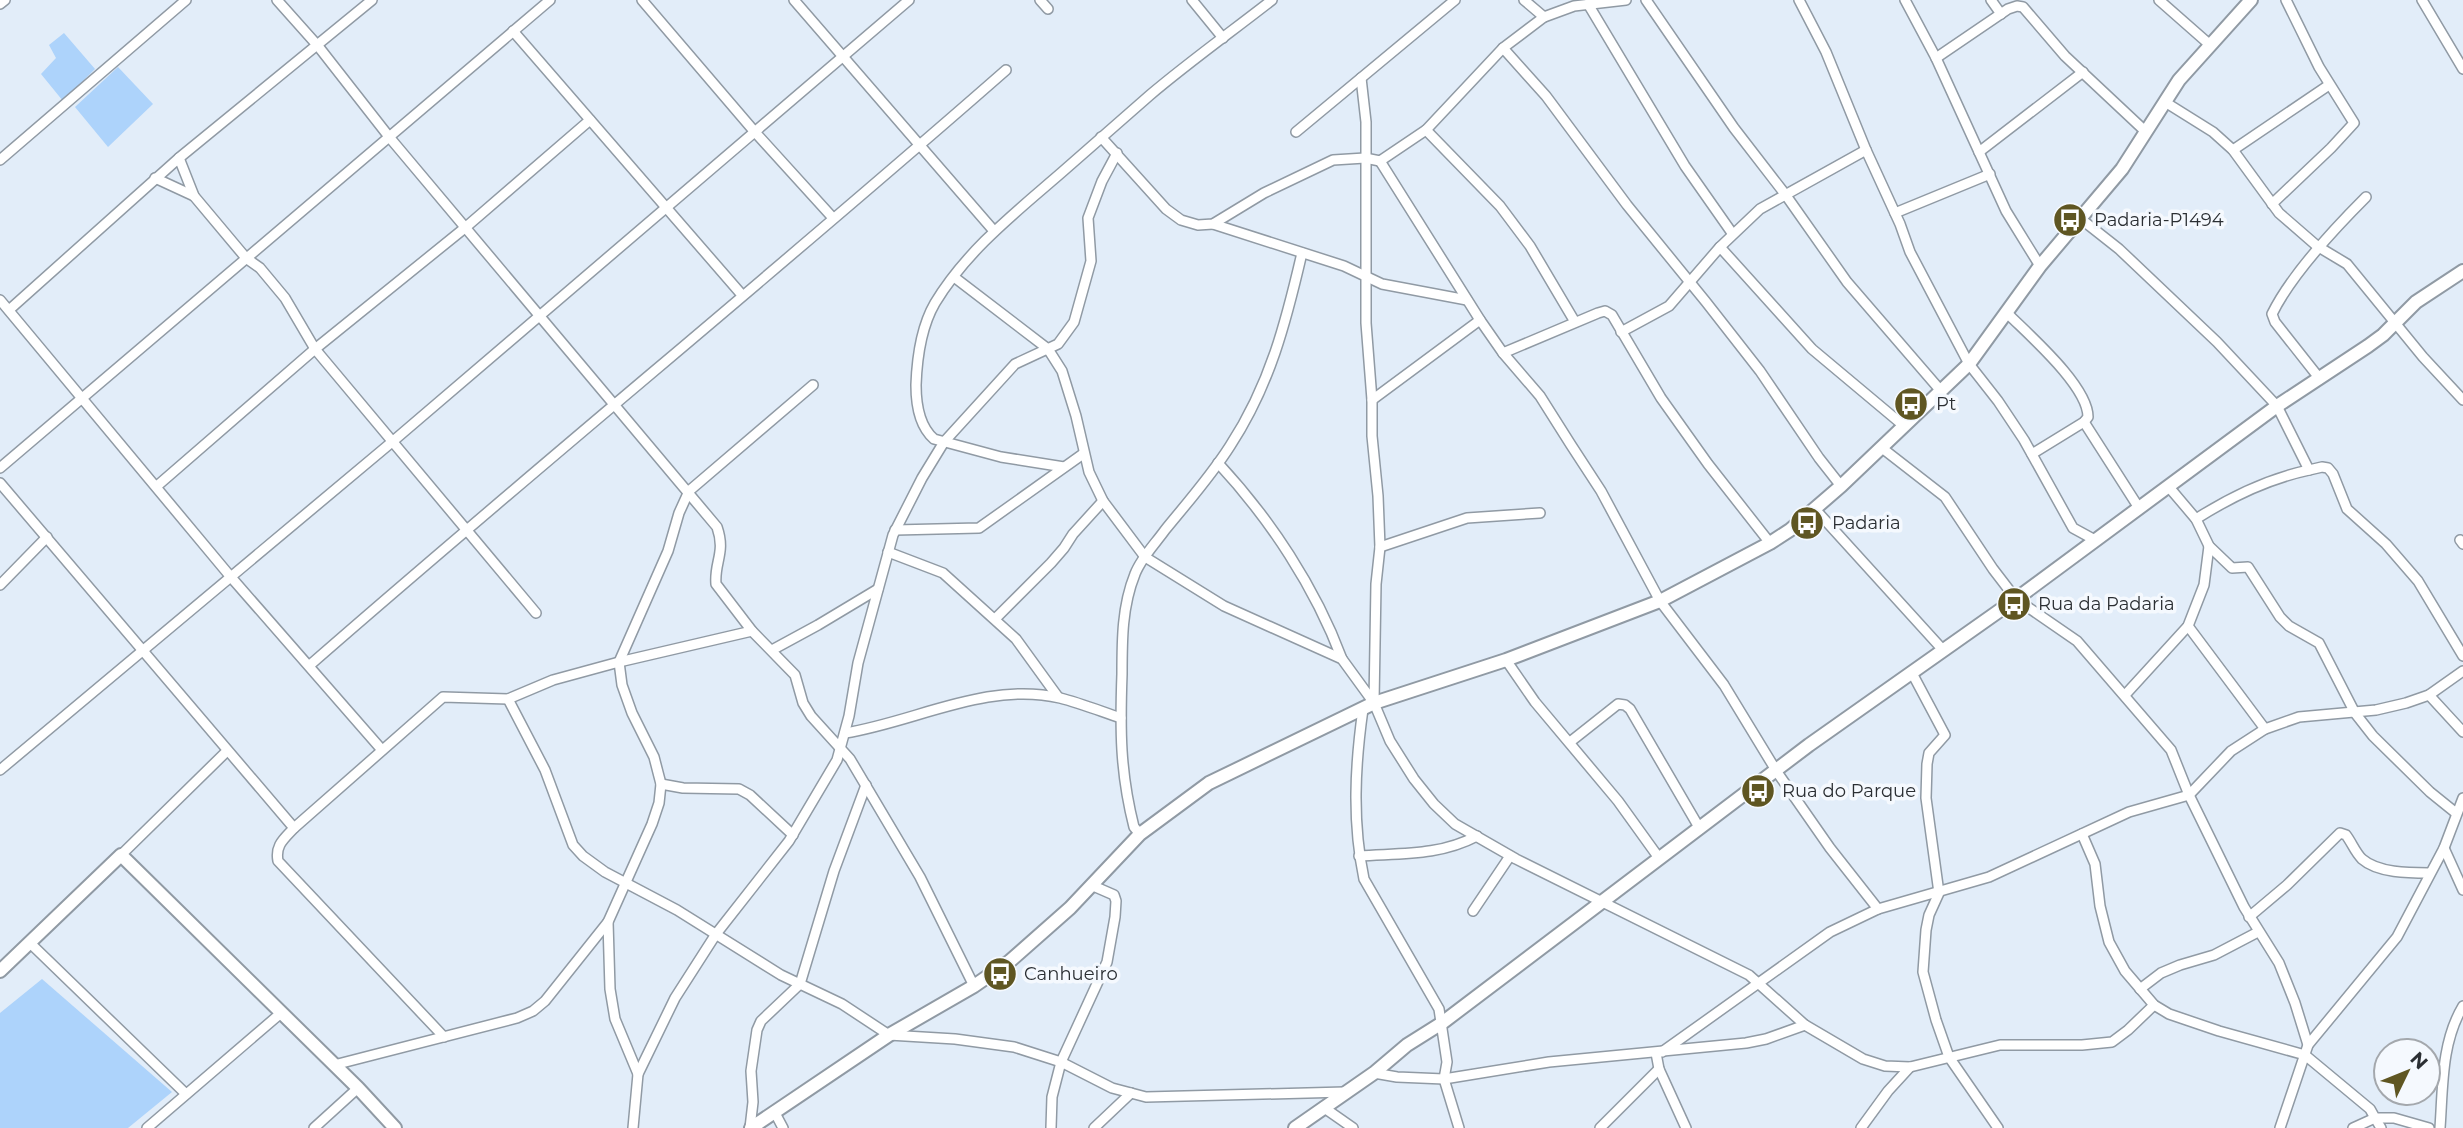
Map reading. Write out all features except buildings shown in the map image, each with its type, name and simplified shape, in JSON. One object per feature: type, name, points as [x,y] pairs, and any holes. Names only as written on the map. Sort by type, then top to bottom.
[{"type":"street","points":[[0,4],[5,0]]},
{"type":"street","points":[[0,160],[186,0]]},
{"type":"street","points":[[277,0],[717,527],[722,540],[722,552],[715,575],[716,584],[752,631],[795,675],[803,703],[811,716],[841,748],[866,785],[920,877],[974,986]]},
{"type":"street","points":[[9,310],[178,158],[372,0]]},
{"type":"street","points":[[0,468],[550,0]]},
{"type":"street","points":[[642,0],[833,218]]},
{"type":"street","points":[[794,0],[994,230]]},
{"type":"street","points":[[0,770],[392,442],[538,314],[909,0]]},
{"type":"street","points":[[1040,0],[1048,9]]},
{"type":"street","points":[[1192,0],[1223,38]]},
{"type":"street","points":[[1064,467],[1001,457],[934,439],[925,431],[916,392],[917,359],[934,304],[994,230],[1152,94],[1272,0]]},
{"type":"street","points":[[1296,132],[1455,0]]},
{"type":"street","points":[[1524,0],[1544,17]]},
{"type":"street","points":[[1213,224],[1264,192],[1332,160],[1364,158],[1380,161],[1426,130],[1503,48],[1544,17],[1561,9],[1626,0]]},
{"type":"street","points":[[1646,0],[1734,128],[1847,282],[1941,391]]},
{"type":"street","points":[[1799,0],[1826,52],[1922,277],[1969,364],[1998,401],[2032,454],[2073,528],[2095,540]]},
{"type":"street","points":[[1905,0],[1936,58],[2006,211],[2040,266]]},
{"type":"street","points":[[1991,0],[2001,14]]},
{"type":"street","points":[[2160,0],[2209,44]]},
{"type":"street","points":[[751,1128],[889,1035],[974,986],[1010,961],[1036,939],[1140,834],[1209,783],[1368,706],[1506,660],[1660,601],[1790,530],[1841,486],[1969,364],[2040,266],[2122,169],[2179,80],[2250,0]]},
{"type":"street","points":[[2272,204],[2338,141],[2354,122],[2329,85],[2286,0]]},
{"type":"street","points":[[2426,1],[2463,69]]},
{"type":"street","points":[[1588,4],[1685,166],[1732,233]]},
{"type":"street","points":[[1936,58],[2001,14],[2017,6],[2023,7],[2065,56],[2145,131]]},
{"type":"street","points":[[513,31],[742,295]]},
{"type":"street","points":[[1503,48],[1546,96],[1627,205],[1760,371],[1841,486]]},
{"type":"street","points":[[310,665],[466,528],[920,146],[1006,70]]},
{"type":"street","points":[[1979,152],[2083,72]]},
{"type":"street","points":[[1361,78],[1366,122],[1366,323],[1380,547],[1368,706],[1357,755],[1354,800],[1359,856],[1364,879],[1439,1009],[1447,1062],[1444,1079],[1459,1128]]},
{"type":"street","points":[[2233,150],[2329,85]]},
{"type":"street","points":[[2165,102],[2213,132],[2233,150],[2272,204],[2294,228],[2338,257],[2355,272],[2394,323],[2463,400]]},
{"type":"street","points":[[157,486],[590,120]]},
{"type":"street","points":[[1426,130],[1500,206],[1530,246],[1575,322]]},
{"type":"street","points":[[1101,137],[1166,209],[1181,220],[1198,225],[1213,224],[1365,275],[1382,284],[1467,300]]},
{"type":"street","points":[[1621,332],[1669,306],[1732,233],[1760,209],[1866,150]]},
{"type":"street","points":[[633,1128],[638,1074],[675,998],[716,934],[793,835],[837,760],[845,733],[858,663],[888,552],[895,530],[922,478],[944,442],[1015,364],[1058,344],[1074,322],[1091,261],[1088,218],[1102,181],[1117,153]]},
{"type":"street","points":[[178,158],[194,196],[246,258],[260,268],[285,298],[316,349],[536,613]]},
{"type":"street","points":[[1380,161],[1480,320],[1539,396],[1601,491],[1660,601],[1724,685],[1777,772],[1830,848],[1878,909]]},
{"type":"street","points":[[1895,213],[1990,174]]},
{"type":"street","points":[[155,178],[194,196]]},
{"type":"street","points":[[2320,379],[2275,322],[2272,314],[2321,247],[2366,197]]},
{"type":"street","points":[[2081,219],[2119,249],[2217,342],[2277,406],[2309,470]]},
{"type":"street","points":[[1720,247],[1812,349],[1904,426]]},
{"type":"street","points":[[1140,834],[1134,827],[1121,762],[1126,601],[1136,572],[1145,557],[1218,463],[1253,407],[1269,372],[1287,318],[1302,253]]},
{"type":"street","points":[[1295,1128],[1442,1023],[1777,772],[1809,745],[2016,599],[2277,406],[2376,341],[2424,296],[2463,271]]},
{"type":"street","points":[[954,277],[1048,349],[1062,371],[1076,415],[1088,472],[1103,501],[1145,557],[1224,606],[1342,659]]},
{"type":"street","points":[[0,300],[230,576],[382,750]]},
{"type":"street","points":[[1503,353],[1605,311],[1612,315],[1669,410],[1770,543]]},
{"type":"street","points":[[2008,313],[2056,361],[2079,393],[2088,411],[2084,422],[2032,454]]},
{"type":"street","points":[[1372,400],[1480,320]]},
{"type":"street","points":[[334,1065],[485,1028],[533,1011],[545,1002],[608,922],[652,824],[659,803],[661,784],[654,757],[632,713],[622,685],[619,662],[668,551],[679,513],[689,491],[813,385]]},
{"type":"street","points":[[2084,422],[2139,508]]},
{"type":"street","points":[[1882,447],[1945,496],[2016,599],[2077,641],[2171,750],[2189,794],[2249,917],[2282,971],[2306,1050]]},
{"type":"street","points":[[895,530],[979,527],[1083,454]]},
{"type":"street","points":[[1218,463],[1241,487],[1294,563],[1368,706],[1414,779],[1455,824],[1510,856],[1759,981],[1805,1025],[1863,1059],[1885,1066],[1910,1067],[2000,1045],[2082,1045],[2112,1042],[2154,1005]]},
{"type":"street","points":[[2196,519],[2249,489],[2279,477],[2328,468],[2347,509],[2386,544],[2418,581],[2463,656]]},
{"type":"street","points":[[0,483],[294,828]]},
{"type":"street","points":[[2168,486],[2196,519],[2209,546],[2232,568],[2248,568],[2289,626],[2319,643],[2355,713],[2390,754],[2456,813]]},
{"type":"street","points":[[995,619],[1051,563],[1103,501]]},
{"type":"street","points":[[1814,508],[1943,650]]},
{"type":"street","points":[[1380,547],[1467,518],[1540,513]]},
{"type":"street","points":[[0,585],[47,537]]},
{"type":"street","points":[[2126,695],[2188,626],[2204,585],[2209,546]]},
{"type":"street","points":[[888,552],[943,573],[1016,639],[1058,697]]},
{"type":"street","points":[[772,650],[878,589]]},
{"type":"street","points":[[2188,626],[2264,729]]},
{"type":"street","points":[[444,1037],[278,861],[276,851],[279,844],[443,697],[508,699],[553,680],[752,631]]},
{"type":"street","points":[[1506,660],[1535,702],[1618,801],[1659,858]]},
{"type":"street","points":[[1659,1052],[1830,932],[1878,909],[1989,877],[2129,812],[2189,794],[2231,751],[2264,729],[2299,718],[2355,713],[2406,703],[2428,695],[2463,671]]},
{"type":"street","points":[[1912,673],[1945,735],[1929,754],[1927,764],[1926,797],[1939,893],[1929,915],[1923,972],[1949,1057],[1998,1128]]},
{"type":"street","points":[[2428,695],[2463,732]]},
{"type":"street","points":[[845,733],[875,728],[977,698],[1006,696],[1058,697],[1121,718]]},
{"type":"street","points":[[508,699],[545,770],[573,845],[605,872],[716,934],[781,975],[842,1003],[889,1035],[955,1039],[1014,1047],[1061,1062],[1112,1088],[1155,1097],[1345,1091]]},
{"type":"street","points":[[1570,743],[1618,704],[1625,705],[1630,709],[1700,829]]},
{"type":"street","points":[[0,971],[228,751]]},
{"type":"street","points":[[661,784],[683,788],[739,789],[750,795],[793,835]]},
{"type":"street","points":[[751,1128],[751,1070],[757,1030],[761,1021],[800,984],[834,871],[866,785]]},
{"type":"street","points":[[2280,1128],[2306,1050],[2397,937],[2444,848],[2463,798]]},
{"type":"street","points":[[2249,917],[2287,885],[2340,833],[2346,835],[2358,854],[2372,865],[2405,872],[2429,873]]},
{"type":"street","points":[[2082,834],[2095,864],[2100,906],[2109,942],[2118,961],[2154,1005],[2169,1014],[2306,1050],[2370,1109],[2381,1128]]},
{"type":"street","points":[[1359,856],[1437,852],[1458,846],[1477,836]]},
{"type":"street","points":[[2444,848],[2463,890]]},
{"type":"street","points":[[121,855],[358,1088],[395,1128]]},
{"type":"street","points":[[1473,911],[1510,856]]},
{"type":"street","points":[[1051,1128],[1052,1097],[1061,1062],[1107,962],[1115,917],[1114,895],[1091,885]]},
{"type":"street","points":[[608,922],[610,989],[615,1018],[638,1074]]},
{"type":"street","points":[[2140,989],[2161,973],[2214,955],[2258,932]]},
{"type":"street","points":[[29,942],[186,1094]]},
{"type":"street","points":[[2440,1128],[2441,1077],[2463,1006]]},
{"type":"street","points":[[147,1128],[281,1013]]},
{"type":"street","points":[[1374,1073],[1444,1079],[1549,1062],[1746,1043],[1805,1025]]},
{"type":"street","points":[[1659,1052],[1659,1069],[1686,1128]]},
{"type":"street","points":[[1861,1128],[1888,1091],[1910,1067]]},
{"type":"street","points":[[1600,1128],[1659,1069]]},
{"type":"street","points":[[314,1128],[358,1088]]},
{"type":"street","points":[[1094,1128],[1130,1093]]},
{"type":"street","points":[[1323,1107],[1353,1128]]},
{"type":"street","points":[[774,1111],[783,1128]]},
{"type":"street","points":[[2353,1128],[2375,1118],[2394,1118],[2428,1128]]},
{"type":"shaded area","points":[[64,33],[95,69],[63,101],[41,74],[56,58],[49,45]]},
{"type":"shaded area","points":[[118,67],[153,104],[108,147],[75,107]]},
{"type":"shaded area","points":[[42,979],[172,1092],[128,1128],[0,1128],[0,1013]]},
{"type":"place","name":"Padaria-P1494","points":[[2070,220]]},
{"type":"place","name":"Pt","points":[[1911,404]]},
{"type":"place","name":"Padaria","points":[[1807,523]]},
{"type":"place","name":"Rua da Padaria","points":[[2014,604]]},
{"type":"place","name":"Rua do Parque","points":[[1758,791]]},
{"type":"place","name":"Canhueiro","points":[[1000,974]]}]
